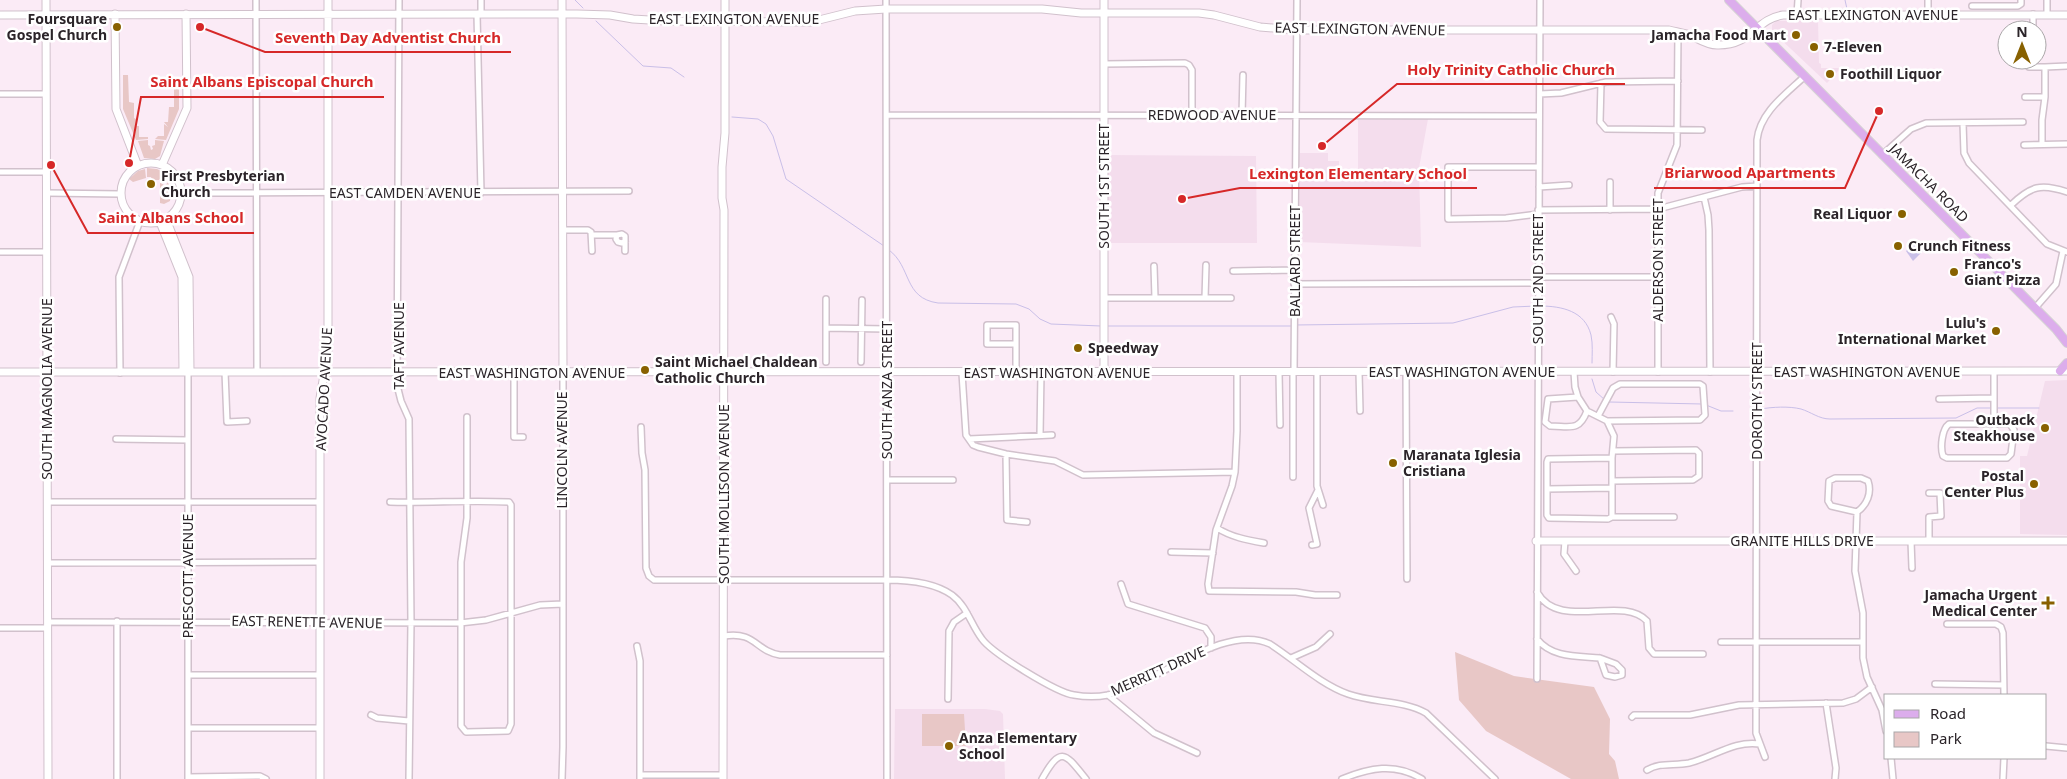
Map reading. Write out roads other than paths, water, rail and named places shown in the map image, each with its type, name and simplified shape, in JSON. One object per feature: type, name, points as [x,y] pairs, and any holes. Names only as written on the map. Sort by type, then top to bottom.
[{"type":"main road","name":"SOUTH MAGNOLIA AVENUE","points":[[46,0],[48,779]]},
{"type":"main road","name":"AVOCADO AVENUE","points":[[320,779],[320,398],[328,351],[328,0]]},
{"type":"main road","name":"LINCOLN AVENUE","points":[[562,0],[563,372]]},
{"type":"main road","name":"SOUTH MOLLISON AVENUE","points":[[723,777],[724,210],[722,167],[725,133],[725,0]]},
{"type":"main road","name":"SOUTH 1ST STREET","points":[[1104,0],[1104,372]]},
{"type":"main road","name":"JAMACHA ROAD","points":[[1729,0],[2056,329],[2067,343]]},
{"type":"main road","name":"EAST LEXINGTON AVENUE","points":[[0,15],[610,14],[633,19],[666,21],[811,22],[866,9],[1042,8],[1104,13],[1199,13],[1260,27],[1296,30],[1678,32],[1715,45],[1740,42],[1772,17],[1797,15],[2067,14]]},
{"type":"main road","points":[[115,14],[116,109],[138,166]]},
{"type":"main road","points":[[162,165],[187,108],[186,14]]},
{"type":"main road","points":[[153,163],[162,165],[175,174],[179,180],[181,193],[177,209],[163,221],[140,222],[126,211],[120,194],[125,177],[138,166],[153,163]]},
{"type":"main road","name":"PRESCOTT AVENUE","points":[[163,221],[182,277],[187,372]]},
{"type":"main road","points":[[2064,371],[2067,363]]},
{"type":"main road","name":"EAST WASHINGTON AVENUE","points":[[0,372],[2064,371]]},
{"type":"main road","name":"GRANITE HILLS DRIVE","points":[[1536,541],[2067,541]]},
{"type":"street","points":[[256,0],[257,372]]},
{"type":"street","name":"TAFT AVENUE","points":[[399,0],[397,373],[398,390],[409,419],[411,622],[409,779]]},
{"type":"street","points":[[481,0],[479,14],[481,193]]},
{"type":"street","name":"SOUTH ANZA STREET","points":[[886,0],[887,779]]},
{"type":"street","name":"BALLARD STREET","points":[[1293,477],[1297,0]]},
{"type":"street","name":"SOUTH 2ND STREET","points":[[1536,679],[1540,0]]},
{"type":"street","points":[[1797,15],[1798,0]]},
{"type":"street","points":[[1928,0],[1928,15]]},
{"type":"street","points":[[1973,14],[1972,3],[1999,3],[2018,6],[2021,4],[2021,0]]},
{"type":"street","points":[[2047,0],[2047,14]]},
{"type":"street","points":[[2033,14],[2033,20]]},
{"type":"street","name":"ALDERSON STREET","points":[[1658,372],[1658,193],[1665,173],[1674,156],[1678,130],[1678,32]]},
{"type":"street","points":[[1104,64],[1185,63],[1189,65],[1192,70],[1192,115]]},
{"type":"street","points":[[2047,67],[2067,66]]},
{"type":"street","points":[[2042,144],[2045,70]]},
{"type":"street","points":[[1242,115],[1243,76]]},
{"type":"street","name":"DOROTHY STREET","points":[[1765,756],[1756,734],[1758,128],[1767,112],[1805,76]]},
{"type":"street","points":[[1540,94],[1561,93],[1617,81],[1678,81]]},
{"type":"street","points":[[1601,83],[1600,122],[1606,130],[1702,130]]},
{"type":"street","points":[[0,94],[46,94]]},
{"type":"street","points":[[2024,97],[2045,98]]},
{"type":"street","name":"REDWOOD AVENUE","points":[[886,115],[1538,116]]},
{"type":"street","points":[[1882,154],[1911,129],[1933,122],[2023,122]]},
{"type":"street","points":[[1963,123],[1963,146],[1968,160],[2047,244],[2065,251],[2056,284],[2035,308]]},
{"type":"street","points":[[2024,145],[2067,145]]},
{"type":"street","points":[[1539,167],[1448,167],[1448,218],[1506,218],[1538,212],[1658,210],[1742,187],[1757,186]]},
{"type":"street","points":[[0,172],[47,172]]},
{"type":"street","points":[[1610,182],[1610,210]]},
{"type":"street","points":[[1538,187],[1569,185]]},
{"type":"street","points":[[2011,205],[2023,194],[2037,187],[2050,187],[2067,192]]},
{"type":"street","name":"EAST CAMDEN AVENUE","points":[[181,193],[629,192]]},
{"type":"street","points":[[47,193],[120,194]]},
{"type":"street","points":[[1704,198],[1709,230],[1710,372]]},
{"type":"street","points":[[120,373],[119,277],[140,222]]},
{"type":"street","points":[[563,230],[588,230],[592,235],[592,251]]},
{"type":"street","points":[[592,235],[624,234],[625,251]]},
{"type":"street","points":[[0,252],[47,252]]},
{"type":"street","points":[[1205,298],[1206,265]]},
{"type":"street","points":[[1154,266],[1155,298]]},
{"type":"street","points":[[1233,271],[1294,270]]},
{"type":"street","points":[[1538,277],[1657,277]]},
{"type":"street","points":[[1294,284],[1538,284]]},
{"type":"street","points":[[1104,298],[1231,298]]},
{"type":"street","points":[[826,299],[826,362]]},
{"type":"street","points":[[861,362],[862,300]]},
{"type":"street","points":[[1611,317],[1614,324],[1613,372]]},
{"type":"street","points":[[1016,344],[987,344],[987,325],[1016,325],[1016,344],[1016,372]]},
{"type":"street","points":[[826,328],[887,329]]},
{"type":"street","name":"PRESCOTT AVENUE","points":[[187,372],[188,778]]},
{"type":"street","points":[[225,372],[226,422],[247,421]]},
{"type":"street","points":[[514,372],[514,437],[523,437]]},
{"type":"street","name":"LINCOLN AVENUE","points":[[562,779],[564,747],[563,372]]},
{"type":"street","points":[[1040,434],[1041,372]]},
{"type":"street","points":[[1237,372],[1237,431],[1234,472],[1232,486],[1217,528],[1208,584],[1209,591],[1337,595]]},
{"type":"street","points":[[1278,372],[1280,425]]},
{"type":"street","points":[[1317,372],[1317,488],[1323,505]]},
{"type":"street","points":[[1359,372],[1360,411]]},
{"type":"street","points":[[1406,372],[1406,579]]},
{"type":"street","points":[[1574,372],[1578,397],[1587,411],[1607,421],[1700,420],[1705,415],[1703,386],[1700,384],[1620,384],[1613,388],[1598,416]]},
{"type":"street","points":[[1994,372],[1994,424]]},
{"type":"street","points":[[962,373],[966,435],[974,445],[1006,454],[1055,461],[1083,475],[1234,472]]},
{"type":"street","points":[[1578,397],[1548,399],[1545,422],[1550,426],[1576,426],[1583,422],[1587,411]]},
{"type":"street","points":[[1939,399],[1994,404]]},
{"type":"street","points":[[390,502],[409,502],[467,502],[509,502],[511,515],[511,724],[508,731],[466,732],[462,729],[461,723],[460,562],[467,520],[467,502],[467,417]]},
{"type":"street","points":[[1607,421],[1614,436],[1612,517]]},
{"type":"street","points":[[1994,424],[2010,424],[2014,430],[2011,454],[2007,458],[1958,459],[1943,456],[1942,446],[1947,426],[1994,424]]},
{"type":"street","name":"MERRITT DRIVE","points":[[642,427],[642,453],[646,470],[646,568],[649,576],[654,580],[887,580],[910,581],[940,589],[957,600],[967,612],[980,638],[992,649],[1055,689],[1077,696],[1108,695],[1211,648],[1242,639],[1256,639],[1270,644],[1323,681],[1348,694],[1426,712],[1495,779]]},
{"type":"street","points":[[969,438],[1052,434]]},
{"type":"street","points":[[116,439],[188,440]]},
{"type":"street","points":[[1612,481],[1693,480],[1699,476],[1699,453],[1696,450],[1613,451]]},
{"type":"street","points":[[1006,454],[1007,520],[1027,522]]},
{"type":"street","points":[[1612,458],[1552,459],[1547,462],[1547,515],[1552,519],[1674,517]]},
{"type":"street","points":[[1835,478],[1861,478],[1868,481],[1869,498],[1857,512],[1831,506],[1828,501],[1830,481],[1835,478]]},
{"type":"street","points":[[887,480],[953,480]]},
{"type":"street","points":[[1312,545],[1317,544],[1309,508],[1317,488]]},
{"type":"street","points":[[1546,489],[1612,488]]},
{"type":"street","points":[[1929,493],[1940,493],[1941,516],[1929,517],[1929,541]]},
{"type":"street","points":[[47,502],[320,502]]},
{"type":"street","points":[[1857,512],[1855,571],[1863,610],[1862,642],[1864,666],[1882,710],[1884,720]]},
{"type":"street","points":[[1217,528],[1245,540],[1264,543]]},
{"type":"street","points":[[1911,541],[1912,568]]},
{"type":"street","points":[[1564,542],[1564,554],[1576,571]]},
{"type":"street","points":[[1171,552],[1213,553]]},
{"type":"street","points":[[48,563],[320,562]]},
{"type":"street","points":[[1122,584],[1128,604],[1205,628],[1211,637],[1211,648]]},
{"type":"street","points":[[1536,591],[1545,602],[1563,611],[1632,612],[1641,615],[1648,626],[1649,648],[1654,654],[1703,654]]},
{"type":"street","name":"EAST RENETTE AVENUE","points":[[0,628],[116,621],[460,623],[486,620],[540,605],[563,604]]},
{"type":"street","points":[[948,698],[949,631],[954,622],[967,612]]},
{"type":"street","points":[[116,621],[116,779]]},
{"type":"street","points":[[1947,624],[1996,624],[2001,627],[2003,633],[2004,694]]},
{"type":"street","points":[[1291,658],[1316,647],[1330,634]]},
{"type":"street","points":[[724,636],[738,635],[749,638],[768,651],[780,655],[887,655]]},
{"type":"street","points":[[1536,638],[1547,649],[1557,654],[1600,658],[1616,664],[1622,670],[1622,676],[1606,675],[1600,658]]},
{"type":"street","points":[[1721,642],[1862,642]]},
{"type":"street","points":[[637,646],[640,661],[640,777],[723,777]]},
{"type":"street","points":[[188,675],[320,675]]},
{"type":"street","points":[[1935,684],[2004,685]]},
{"type":"street","points":[[1632,717],[1634,715],[1690,715],[1726,706],[1850,701],[1872,687]]},
{"type":"street","points":[[1108,695],[1154,732],[1197,752]]},
{"type":"street","points":[[1826,703],[1836,768],[1835,779]]},
{"type":"street","points":[[371,715],[377,718],[409,720]]},
{"type":"street","points":[[188,728],[320,728]]},
{"type":"street","points":[[1647,770],[1656,765],[1687,763],[1698,760],[1740,744],[1760,744]]},
{"type":"street","points":[[2047,746],[2067,748]]},
{"type":"street","points":[[1042,779],[1054,759],[1062,756],[1070,758],[1086,779]]},
{"type":"street","points":[[1891,759],[1894,779]]},
{"type":"street","points":[[2003,779],[2004,759]]},
{"type":"street","points":[[1342,779],[1364,770],[1384,768],[1403,771],[1422,779]]},
{"type":"street","points":[[188,778],[260,776],[266,779]]},
{"type":"waterway","points":[[575,0],[583,8]]},
{"type":"waterway","points":[[1845,0],[1847,9]]},
{"type":"waterway","points":[[596,21],[643,66],[671,68],[684,77]]},
{"type":"waterway","points":[[732,117],[758,119],[766,124],[773,136],[786,179],[884,246]]},
{"type":"waterway","points":[[889,250],[901,265],[913,289],[927,300],[938,303],[1016,304],[1029,309],[1040,319],[1051,324],[1101,326]]},
{"type":"waterway","points":[[1295,325],[1453,323],[1513,307],[1536,306]]},
{"type":"waterway","points":[[1540,306],[1564,309],[1584,320],[1591,335],[1592,363]]},
{"type":"waterway","points":[[1108,326],[1291,326]]},
{"type":"waterway","points":[[1592,379],[1596,392],[1605,400]]},
{"type":"waterway","points":[[1609,402],[1702,404]]},
{"type":"waterway","points":[[1706,405],[1721,411],[1733,411]]},
{"type":"waterway","points":[[1761,409],[1796,408],[1822,418],[1830,419],[1956,418],[1977,408],[1993,408]]},
{"type":"waterway","points":[[1997,408],[2039,408]]},
{"type":"place","name":"Foursquare Gospel Church","points":[[117,27]]},
{"type":"place","name":"Seventh Day Adventist Church","points":[[200,27]]},
{"type":"place","name":"Jamacha Food Mart","points":[[1796,35]]},
{"type":"place","name":"7-Eleven","points":[[1814,47]]},
{"type":"place","name":"Foothill Liquor","points":[[1830,74]]},
{"type":"place","name":"Briarwood Apartments","points":[[1879,111]]},
{"type":"place","name":"Holy Trinity Catholic Church","points":[[1322,146]]},
{"type":"place","name":"Saint Albans Episcopal Church","points":[[129,163]]},
{"type":"place","name":"Saint Albans School","points":[[51,165]]},
{"type":"place","name":"First Presbyterian Church","points":[[151,184]]},
{"type":"place","name":"Lexington Elementary School","points":[[1182,199]]},
{"type":"place","name":"Real Liquor","points":[[1902,214]]},
{"type":"place","name":"Crunch Fitness","points":[[1898,246]]},
{"type":"place","name":"Franco's Giant Pizza","points":[[1954,272]]},
{"type":"place","name":"Lulu's International Market","points":[[1996,331]]},
{"type":"place","name":"Speedway","points":[[1078,348]]},
{"type":"place","name":"Saint Michael Chaldean Catholic Church","points":[[645,370]]},
{"type":"place","name":"Outback Steakhouse","points":[[2045,428]]},
{"type":"place","name":"Maranata Iglesia Cristiana","points":[[1393,463]]},
{"type":"place","name":"Postal Center Plus","points":[[2034,484]]},
{"type":"place","name":"Jamacha Urgent Medical Center","points":[[2048,603]]},
{"type":"place","name":"Anza Elementary School","points":[[949,746]]}]
